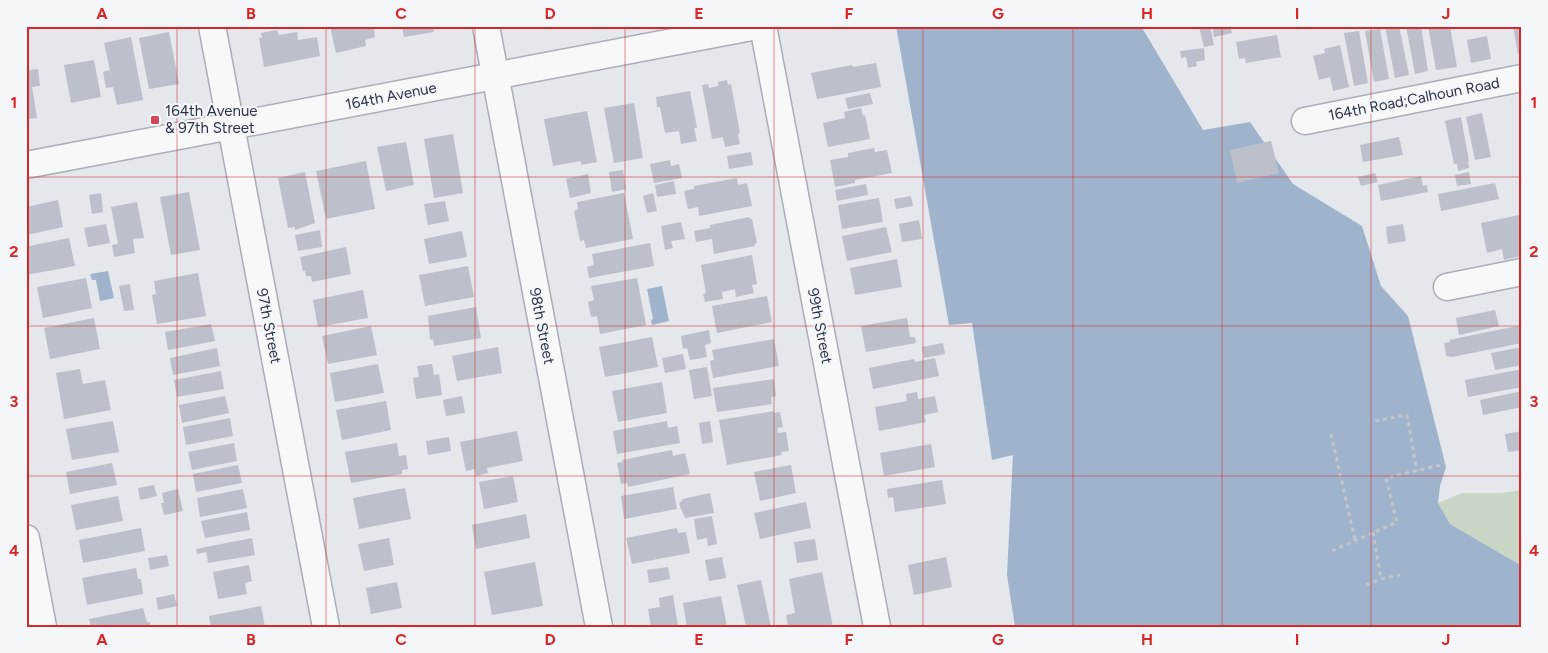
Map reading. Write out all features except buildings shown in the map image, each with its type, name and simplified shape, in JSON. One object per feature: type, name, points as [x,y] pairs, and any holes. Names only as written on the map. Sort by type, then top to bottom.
[{"type":"street","name":"97th Street","points":[[212,26],[326,627]]},
{"type":"street","name":"98th Street","points":[[486,26],[599,627]]},
{"type":"street","name":"164th Avenue","points":[[26,165],[757,26]]},
{"type":"street","name":"99th Street","points":[[763,26],[877,627]]},
{"type":"street","name":"164th Road;Calhoun Road","points":[[1306,121],[1522,78]]},
{"type":"street","points":[[1447,287],[1522,272]]},
{"type":"street","points":[[26,538],[43,627]]},
{"type":"path","points":[[1375,421],[1407,415],[1417,471]]},
{"type":"path","points":[[1331,434],[1355,540]]},
{"type":"path","points":[[1332,551],[1397,522],[1386,478],[1445,464]]},
{"type":"path","points":[[1373,532],[1381,579]]},
{"type":"path","points":[[1366,585],[1381,579],[1400,575]]},
{"type":"green space","points":[[1522,490],[1522,566],[1450,524],[1438,503],[1462,493],[1502,493]]},
{"type":"water","points":[[896,26],[1141,26],[1203,130],[1250,122],[1293,184],[1362,226],[1381,286],[1408,316],[1446,467],[1440,486],[1438,503],[1450,524],[1522,566],[1522,627],[1015,627],[1007,575],[1013,455],[992,460],[972,323],[949,325]]},
{"type":"water","points":[[108,271],[114,298],[100,301],[96,280],[92,280],[90,274]]},
{"type":"water","points":[[662,286],[669,321],[652,325],[651,320],[653,319],[647,289]]},
{"type":"place","name":"164th Avenue & 97th Street","points":[[155,120]]}]
